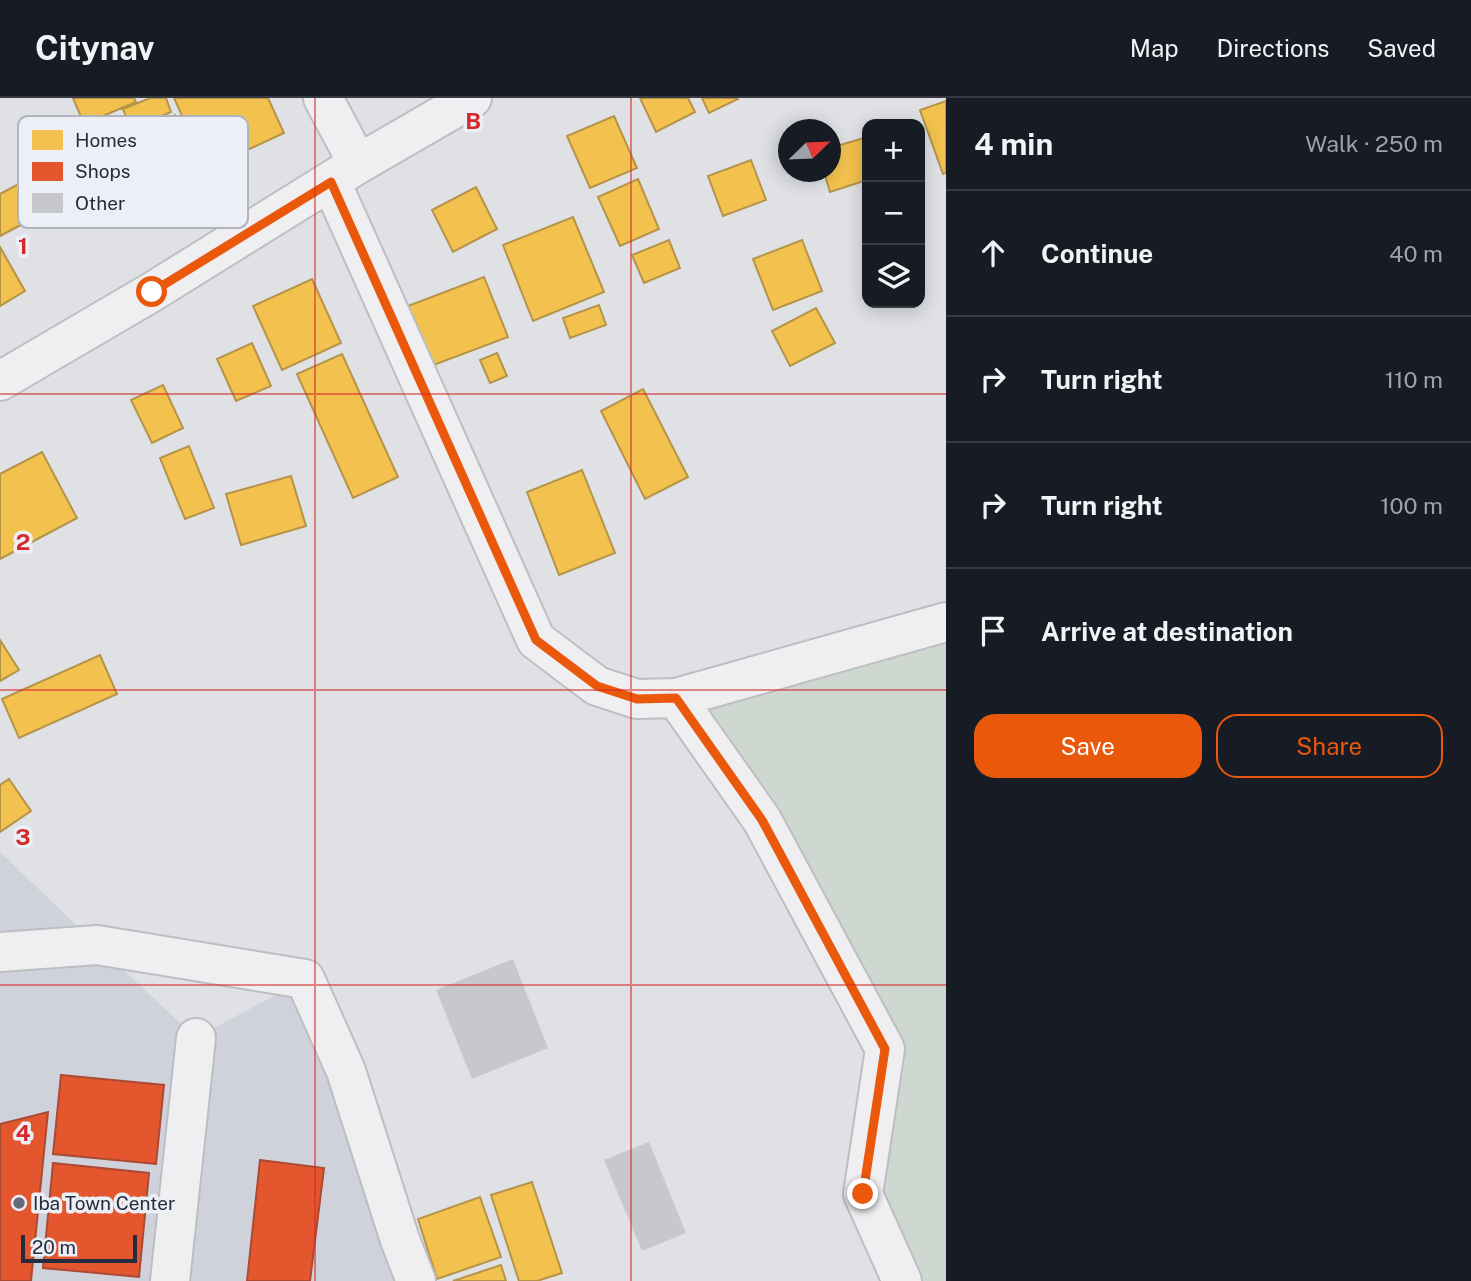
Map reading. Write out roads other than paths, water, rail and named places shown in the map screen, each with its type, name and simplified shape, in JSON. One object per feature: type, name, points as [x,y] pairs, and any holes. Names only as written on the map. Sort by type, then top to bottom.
[{"type":"street","points":[[323,98],[344,173],[536,640],[597,686],[637,699],[676,698],[946,622]]},
{"type":"street","points":[[0,381],[472,98]]},
{"type":"street","points":[[676,698],[762,820],[885,1049],[863,1194],[902,1281]]},
{"type":"street","points":[[0,952],[97,945],[305,979],[346,1071],[400,1240],[416,1281]]},
{"type":"street","points":[[170,1281],[197,1038]]},
{"type":"place","name":"Iba Town Center","points":[[19,1203]]}]
